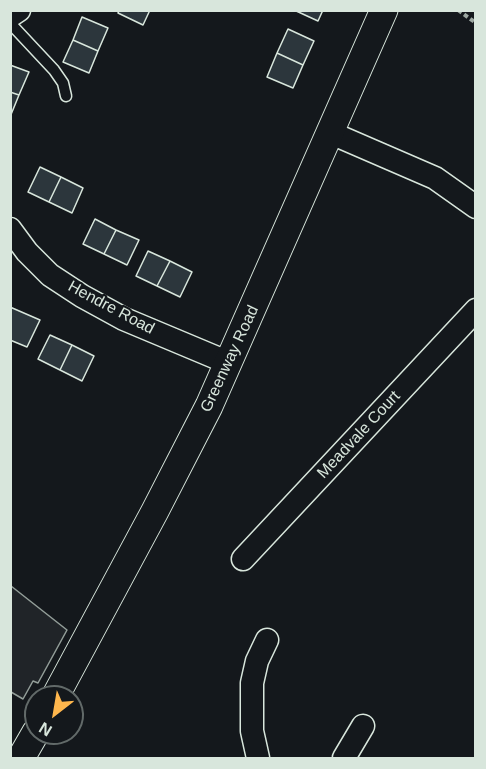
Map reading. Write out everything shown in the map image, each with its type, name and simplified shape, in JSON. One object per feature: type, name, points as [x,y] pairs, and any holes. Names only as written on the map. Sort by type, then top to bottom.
[{"type":"street","points":[[10,16],[19,10]]},
{"type":"street","name":"Greenway Road","points":[[61,685],[155,511],[229,363],[384,10]]},
{"type":"street","points":[[331,133],[435,178],[476,207]]},
{"type":"street","name":"Hendre Road","points":[[10,229],[27,252],[50,274],[82,296],[124,319],[229,363]]},
{"type":"street","name":"Meadvale Court","points":[[243,559],[476,310]]},
{"type":"street","points":[[258,759],[252,731],[252,683],[257,661],[267,640]]},
{"type":"street","points":[[344,759],[363,726]]},
{"type":"lane","points":[[10,23],[54,70],[63,83],[66,96]]},
{"type":"path","points":[[458,10],[476,23]]},
{"type":"shaded area","points":[[11,586],[67,630],[38,683],[33,681],[31,685],[24,685],[23,699],[11,692]]},
{"type":"building","points":[[119,10],[150,10],[143,25],[118,13]]},
{"type":"building","points":[[294,10],[323,10],[318,21]]},
{"type":"building","points":[[82,17],[108,28],[98,51],[73,40]]},
{"type":"building","points":[[288,29],[314,41],[303,65],[277,53]]},
{"type":"building","points":[[73,40],[98,51],[89,73],[63,62]]},
{"type":"building","points":[[277,53],[303,65],[293,88],[267,77]]},
{"type":"building","points":[[10,65],[29,72],[19,95],[10,92]]},
{"type":"building","points":[[10,92],[19,95],[10,117]]},
{"type":"building","points":[[40,167],[61,177],[49,202],[28,192]]},
{"type":"building","points":[[61,177],[83,188],[72,213],[49,202]]},
{"type":"building","points":[[95,219],[116,230],[104,254],[83,244]]},
{"type":"building","points":[[116,230],[139,240],[127,265],[104,254]]},
{"type":"building","points":[[148,251],[170,261],[157,286],[136,276]]},
{"type":"building","points":[[170,261],[192,272],[180,297],[157,286]]},
{"type":"building","points":[[10,307],[40,320],[27,347],[10,340]]},
{"type":"building","points":[[50,335],[72,345],[60,370],[38,359]]},
{"type":"building","points":[[72,345],[94,356],[82,381],[60,370]]}]
